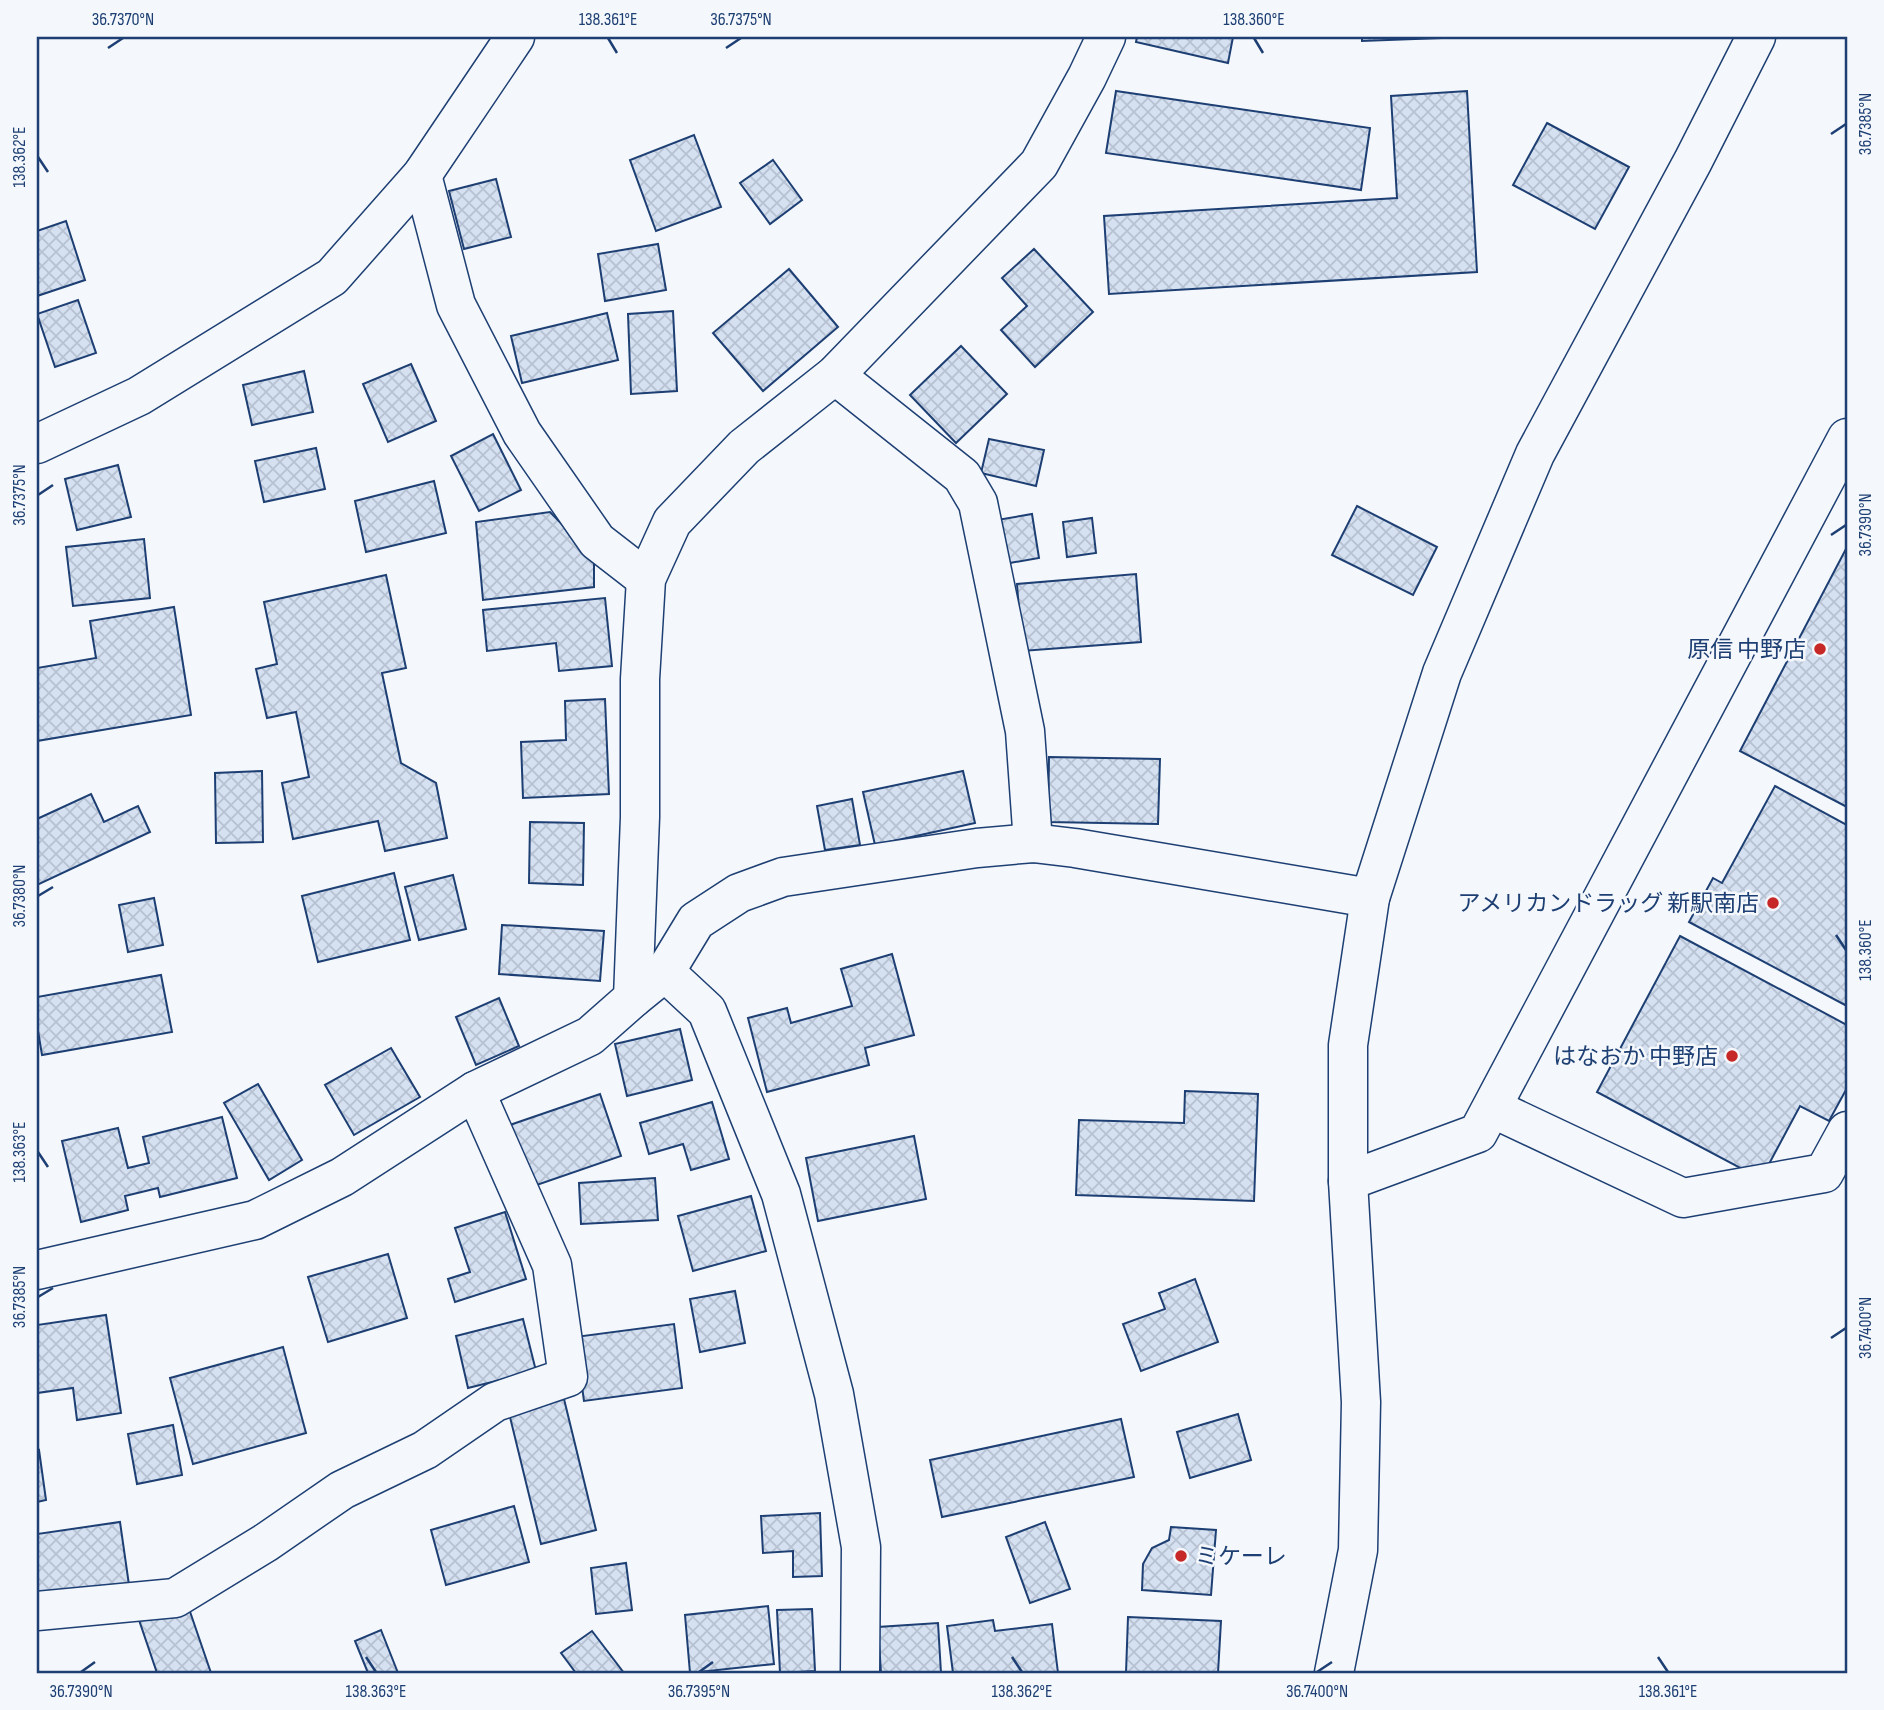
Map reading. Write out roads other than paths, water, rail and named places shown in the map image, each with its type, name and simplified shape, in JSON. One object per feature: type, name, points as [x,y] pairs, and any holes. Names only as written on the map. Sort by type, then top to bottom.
[{"type":"street","points":[[37,443],[139,396],[332,277],[422,175],[515,37]]},
{"type":"street","points":[[633,998],[640,817],[640,679],[646,579],[672,522],[744,447],[835,374],[1039,164],[1106,37]]},
{"type":"street","points":[[1334,1673],[1358,1550],[1361,1402],[1348,1181],[1348,1045],[1370,898],[1442,673],[1535,454],[1756,37]]},
{"type":"street","points":[[422,175],[456,305],[522,433],[597,541],[646,579]]},
{"type":"street","points":[[835,374],[962,476],[978,503],[1025,731],[1033,843]]},
{"type":"street","points":[[1348,1181],[1478,1133],[1847,438]]},
{"type":"street","points":[[37,1270],[255,1220],[342,1177],[475,1091],[590,1036],[665,972],[696,921],[739,893],[783,877],[977,848],[1033,843],[1370,898]]},
{"type":"street","points":[[665,972],[707,1011],[781,1195],[834,1394],[861,1547],[860,1673]]},
{"type":"street","points":[[37,1611],[175,1598],[265,1543],[342,1490],[425,1450],[495,1402],[568,1377],[552,1265],[475,1091]]},
{"type":"street","points":[[1492,1108],[1683,1198],[1824,1173],[1847,1131]]},
{"type":"place","name":"原信 中野店","points":[[1820,649]]},
{"type":"place","name":"アメリカンドラッグ 新駅南店","points":[[1773,903]]},
{"type":"place","name":"はなおか 中野店","points":[[1732,1056]]},
{"type":"place","name":"ミケーレ","points":[[1181,1556]]}]
